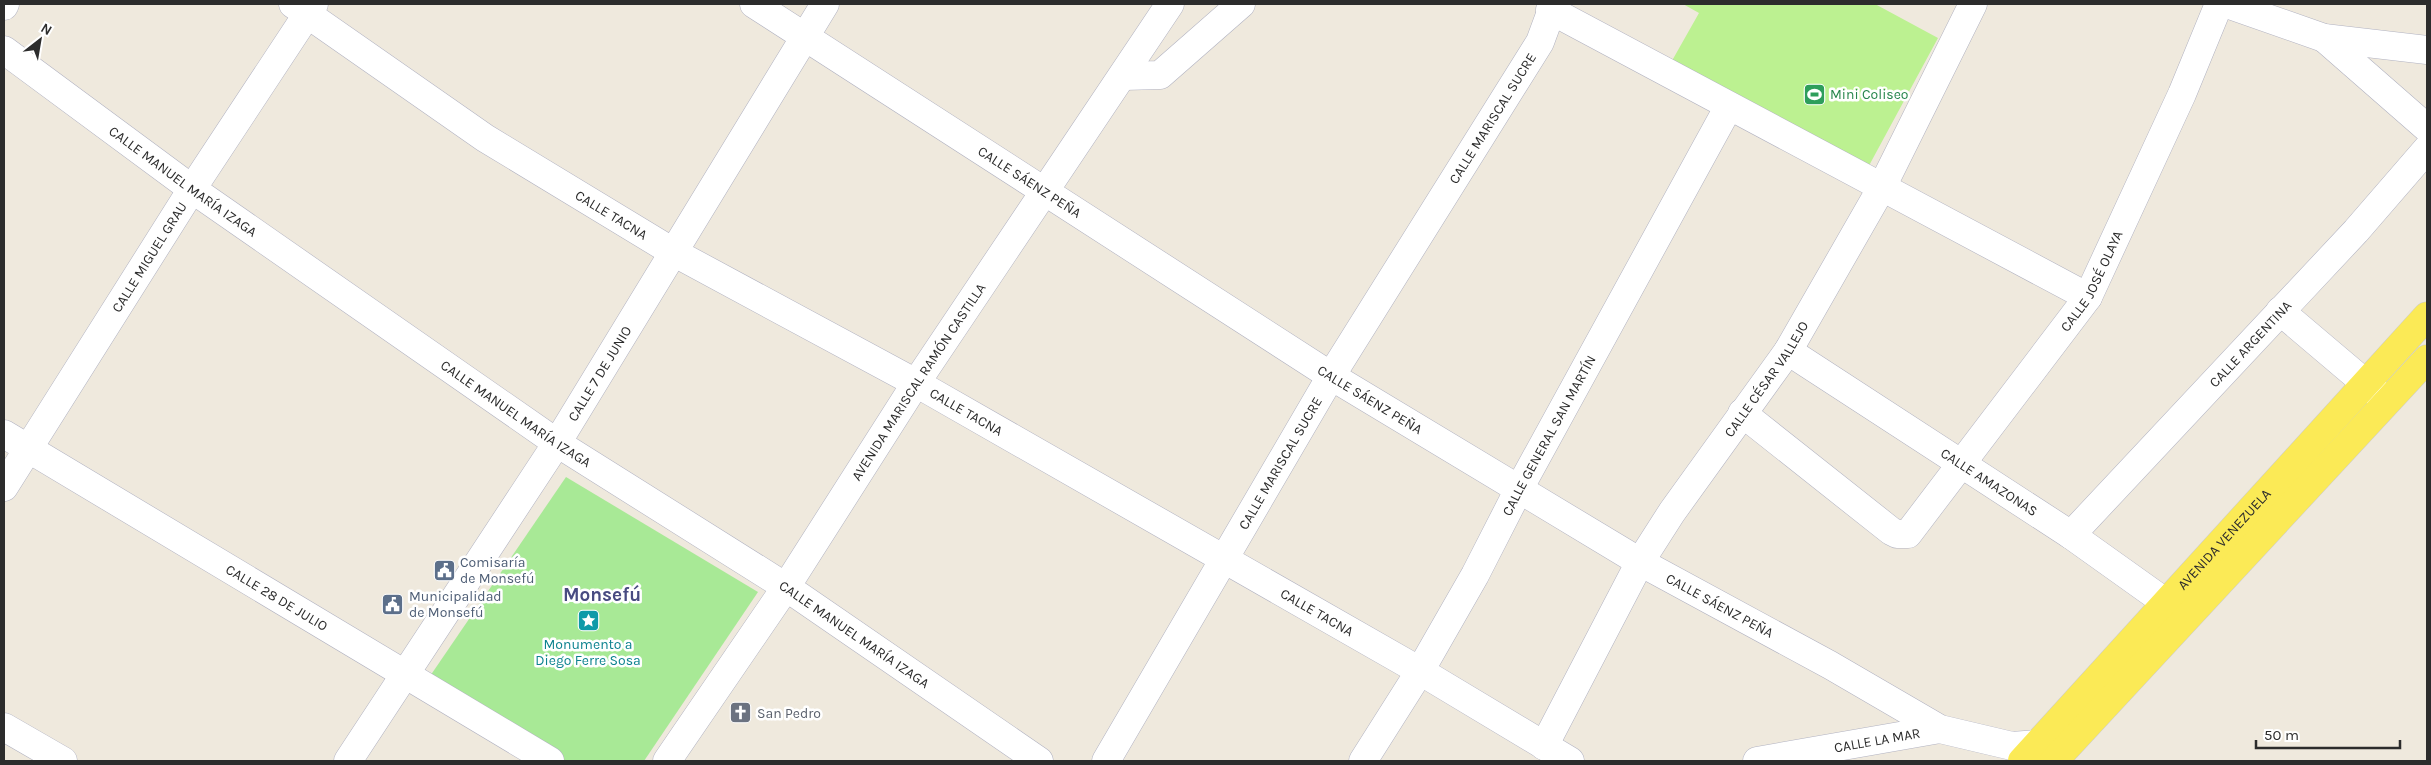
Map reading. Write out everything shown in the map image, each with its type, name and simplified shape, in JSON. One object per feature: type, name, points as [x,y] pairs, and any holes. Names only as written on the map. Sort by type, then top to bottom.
[{"type":"main road","name":"AVENIDA VENEZUELA","points":[[2176,610],[2366,384],[2427,316]]},
{"type":"main road","name":"AVENIDA VENEZUELA","points":[[2040,756],[2176,610],[2387,402],[2427,359]]},
{"type":"street","name":"CALLE SÁENZ PEÑA","points":[[754,4],[805,35],[1331,376],[1640,562],[1830,665],[1940,730],[2040,756]]},
{"type":"street","name":"CALLE 7 DE JUNIO","points":[[348,761],[556,443],[825,4]]},
{"type":"street","name":"AVENIDA MARISCAL RAMÓN CASTILLA","points":[[667,761],[786,587],[916,383],[1124,76],[1170,4]]},
{"type":"street","points":[[1124,76],[1160,75],[1241,4]]},
{"type":"street","name":"CALLE CÉSAR VALLEJO","points":[[1544,746],[1640,562],[1672,512],[1788,351],[1882,187],[1973,4]]},
{"type":"street","name":"CALLE JOSÉ OLAYA","points":[[1742,413],[1891,531],[1902,535],[1908,534],[1914,529],[2088,296],[2182,94],[2220,4]]},
{"type":"street","points":[[2227,4],[2324,38],[2427,50]]},
{"type":"street","name":"CALLE MIGUEL GRAU","points":[[4,487],[305,7]]},
{"type":"street","name":"CALLE TACNA","points":[[305,7],[485,138],[673,252],[916,383],[1223,560],[1420,670],[1570,761]]},
{"type":"street","points":[[1564,10],[1729,106],[2088,296]]},
{"type":"street","name":"CALLE MARISCAL SUCRE","points":[[1106,761],[1331,376],[1540,42],[1564,10]]},
{"type":"street","points":[[2324,38],[2427,128]]},
{"type":"street","name":"CALLE MANUEL MARÍA IZAGA","points":[[4,50],[192,190],[556,443],[786,587],[1039,761]]},
{"type":"street","name":"CALLE GENERAL SAN MARTÍN","points":[[1363,761],[1420,670],[1475,575],[1519,489],[1729,106]]},
{"type":"street","name":"CALLE ARGENTINA","points":[[2071,534],[2356,231],[2427,149]]},
{"type":"street","points":[[2280,311],[2387,402]]},
{"type":"street","name":"CALLE AMAZONAS","points":[[1788,351],[2071,534],[2176,610]]},
{"type":"street","name":"CALLE 28 DE JULIO","points":[[4,434],[550,761]]},
{"type":"street","points":[[4,727],[62,761]]},
{"type":"street","name":"CALLE LA MAR","points":[[1757,761],[1940,730]]},
{"type":"green space","name":"Mini Coliseo","points":[[1683,4],[1875,4],[1938,38],[1865,173],[1669,66],[1699,13]]},
{"type":"green space","points":[[566,477],[758,592],[644,761],[552,761],[426,682]]},
{"type":"place","name":"Mini Coliseo","points":[[1814,94]]},
{"type":"place","name":"Comisaría de Monsefú","points":[[444,570]]},
{"type":"place","name":"Municipalidad de Monsefú","points":[[393,604]]},
{"type":"place","name":"Monumento a Diego Ferre Sosa","points":[[588,621]]},
{"type":"place","name":"San Pedro","points":[[741,713]]},
{"type":"district","name":"Monsefú","points":[[602,595]]}]
